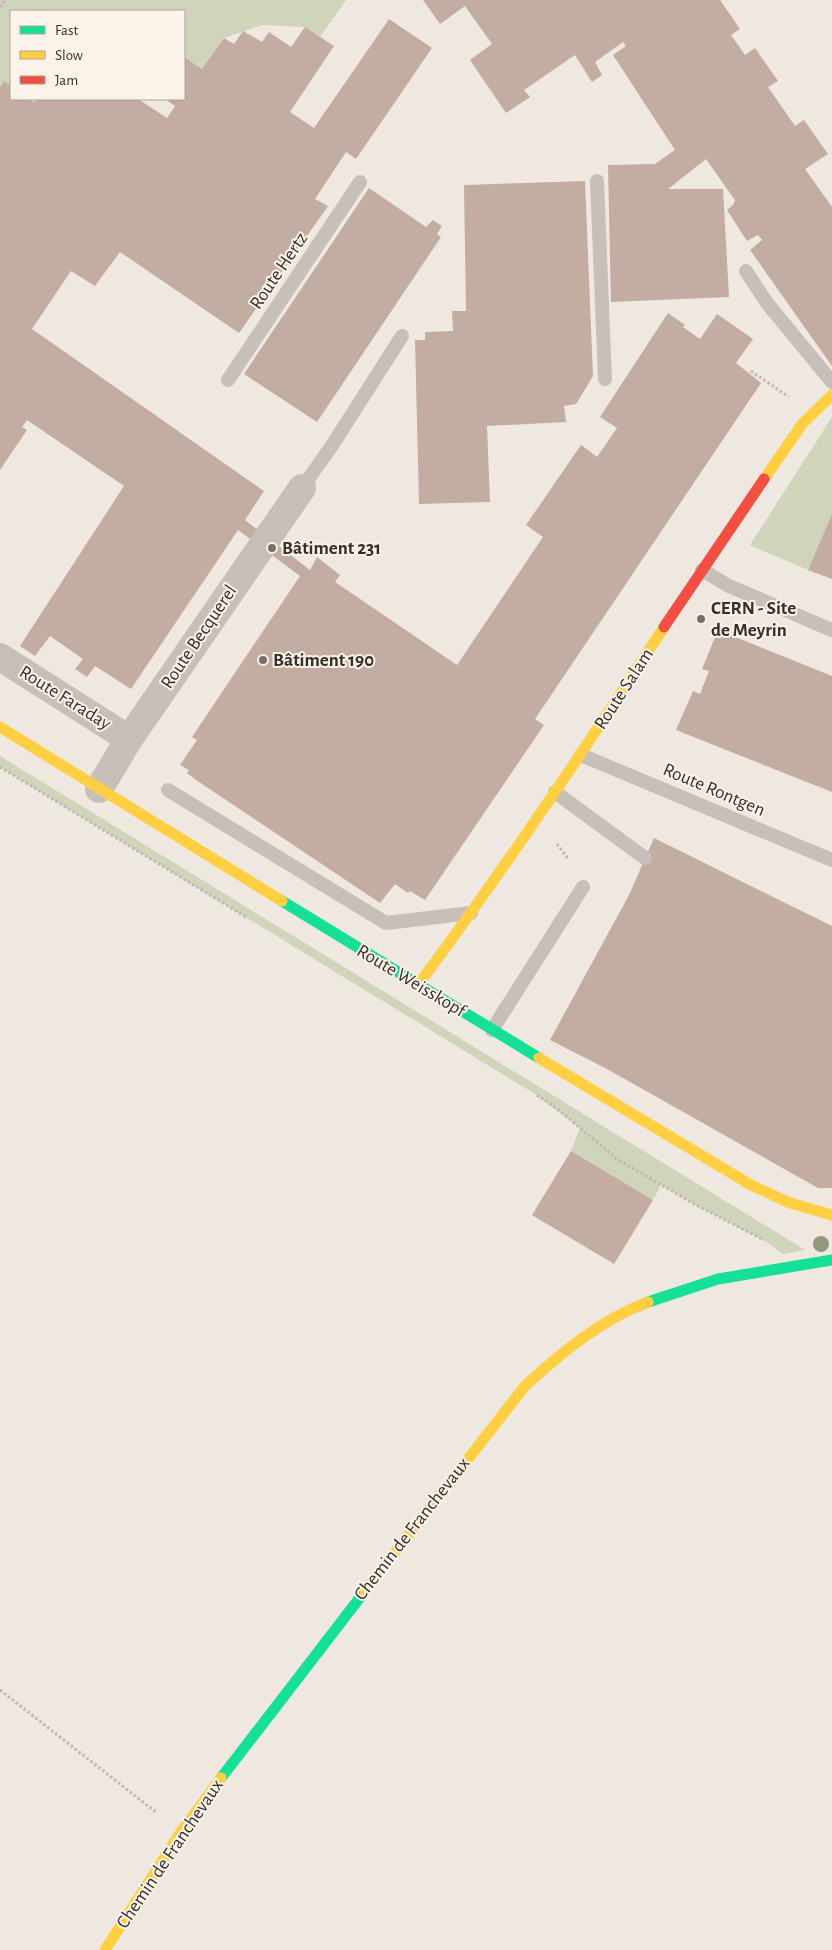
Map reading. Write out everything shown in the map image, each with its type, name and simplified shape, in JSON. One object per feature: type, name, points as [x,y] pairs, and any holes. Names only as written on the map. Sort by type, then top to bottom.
[{"type":"street","name":"Route Salam","points":[[418,985],[472,912],[581,755],[702,570],[803,423],[832,395]]},
{"type":"street","name":"Route Becquerel","points":[[99,789],[129,739],[302,488]]},
{"type":"street","name":"Route Faraday","points":[[0,657],[129,739]]},
{"type":"street","name":"Route Weisskopf","points":[[0,727],[418,985],[726,1172],[774,1197],[817,1212],[832,1215]]},
{"type":"street","name":"Chemin de Franchevaux","points":[[105,1950],[181,1832],[476,1446],[525,1386],[573,1345],[602,1324],[631,1308],[685,1288],[718,1279],[832,1260]]},
{"type":"lane","points":[[597,181],[605,379]]},
{"type":"lane","name":"Route Hertz","points":[[228,380],[360,182]]},
{"type":"lane","points":[[746,271],[767,303],[832,382]]},
{"type":"lane","points":[[302,488],[331,447],[402,336]]},
{"type":"lane","points":[[702,570],[729,586],[832,630]]},
{"type":"lane","name":"Route Rontgen","points":[[581,755],[832,860]]},
{"type":"lane","points":[[168,790],[386,923],[472,912]]},
{"type":"lane","points":[[555,792],[645,858]]},
{"type":"lane","points":[[492,1030],[583,887]]},
{"type":"path","points":[[0,7],[5,0]]},
{"type":"path","points":[[751,371],[790,398],[803,423]]},
{"type":"path","points":[[580,1128],[617,1159],[694,1204],[767,1242],[796,1265]]},
{"type":"path","points":[[0,1690],[138,1799]]},
{"type":"green space","points":[[0,0],[346,0],[320,37],[305,27],[262,25],[224,38],[202,69],[185,58],[185,10],[10,10],[10,85],[4,81],[0,87]]},
{"type":"green space","points":[[832,417],[832,514],[808,570],[750,545]]},
{"type":"green space","points":[[0,756],[805,1250],[783,1254],[767,1242],[661,1185],[653,1200],[571,1151],[580,1128],[535,1094],[0,767]]},
{"type":"building","points":[[423,0],[720,0],[740,29],[731,35],[745,55],[755,48],[778,81],[768,87],[795,126],[804,120],[828,154],[805,169],[832,207],[832,366],[750,250],[762,240],[758,235],[747,241],[727,210],[733,205],[735,200],[706,159],[668,189],[723,189],[729,297],[611,302],[608,165],[655,164],[675,150],[613,55],[626,46],[623,42],[595,62],[602,75],[592,82],[575,55],[524,90],[530,97],[506,113],[470,60],[492,44],[465,6],[440,24]]},
{"type":"building","points":[[389,19],[432,48],[356,159],[346,152],[315,199],[328,206],[239,333],[120,252],[95,286],[71,271],[32,329],[264,491],[245,520],[310,570],[317,557],[340,575],[335,582],[457,665],[543,537],[526,525],[581,445],[597,457],[617,428],[600,417],[668,313],[700,339],[717,314],[753,339],[736,363],[761,383],[535,719],[544,725],[425,900],[410,891],[408,893],[395,884],[380,903],[199,782],[187,773],[189,770],[180,765],[197,740],[192,737],[300,576],[238,530],[131,689],[95,666],[87,677],[75,669],[83,659],[50,636],[35,656],[20,646],[124,486],[27,420],[22,427],[27,430],[0,470],[0,87],[4,81],[10,85],[10,100],[31,100],[34,102],[36,100],[140,100],[167,118],[175,106],[166,100],[185,100],[185,58],[202,69],[224,38],[234,44],[243,31],[262,42],[269,32],[291,47],[305,27],[334,46],[290,112],[314,128]]},
{"type":"building","points":[[585,181],[593,376],[576,404],[564,406],[566,422],[487,426],[490,502],[419,504],[415,340],[425,340],[425,332],[453,331],[452,311],[466,311],[464,185]]},
{"type":"building","points":[[369,188],[426,227],[433,220],[442,226],[437,234],[441,237],[317,422],[244,374]]},
{"type":"building","points":[[832,514],[832,579],[808,570]]},
{"type":"building","points":[[718,630],[832,676],[832,792],[676,730],[693,691],[700,694],[709,671],[702,669]]},
{"type":"building","points":[[654,838],[832,926],[832,1188],[818,1188],[607,1069],[550,1040],[629,895]]},
{"type":"building","points":[[571,1151],[653,1200],[614,1264],[532,1215]]},
{"type":"traffic: fast","points":[[282,901],[539,1058]]},
{"type":"traffic: fast","points":[[648,1302],[718,1279],[832,1260]]},
{"type":"traffic: fast","points":[[221,1778],[365,1591]]},
{"type":"traffic: slow","points":[[764,479],[803,423],[832,395]]},
{"type":"traffic: slow","points":[[418,985],[544,808],[664,627]]},
{"type":"traffic: slow","points":[[0,727],[282,901]]},
{"type":"traffic: slow","points":[[539,1058],[751,1185],[790,1203],[832,1215]]},
{"type":"traffic: slow","points":[[365,1591],[525,1386],[553,1361],[598,1327],[648,1302]]},
{"type":"traffic: slow","points":[[105,1950],[181,1832],[221,1778]]},
{"type":"traffic: jam","points":[[664,627],[764,479]]},
{"type":"place","name":"Bâtiment 231","points":[[272,548]]},
{"type":"place","name":"CERN - Site de Meyrin","points":[[701,619]]},
{"type":"place","name":"Bâtiment 190","points":[[263,660]]}]
